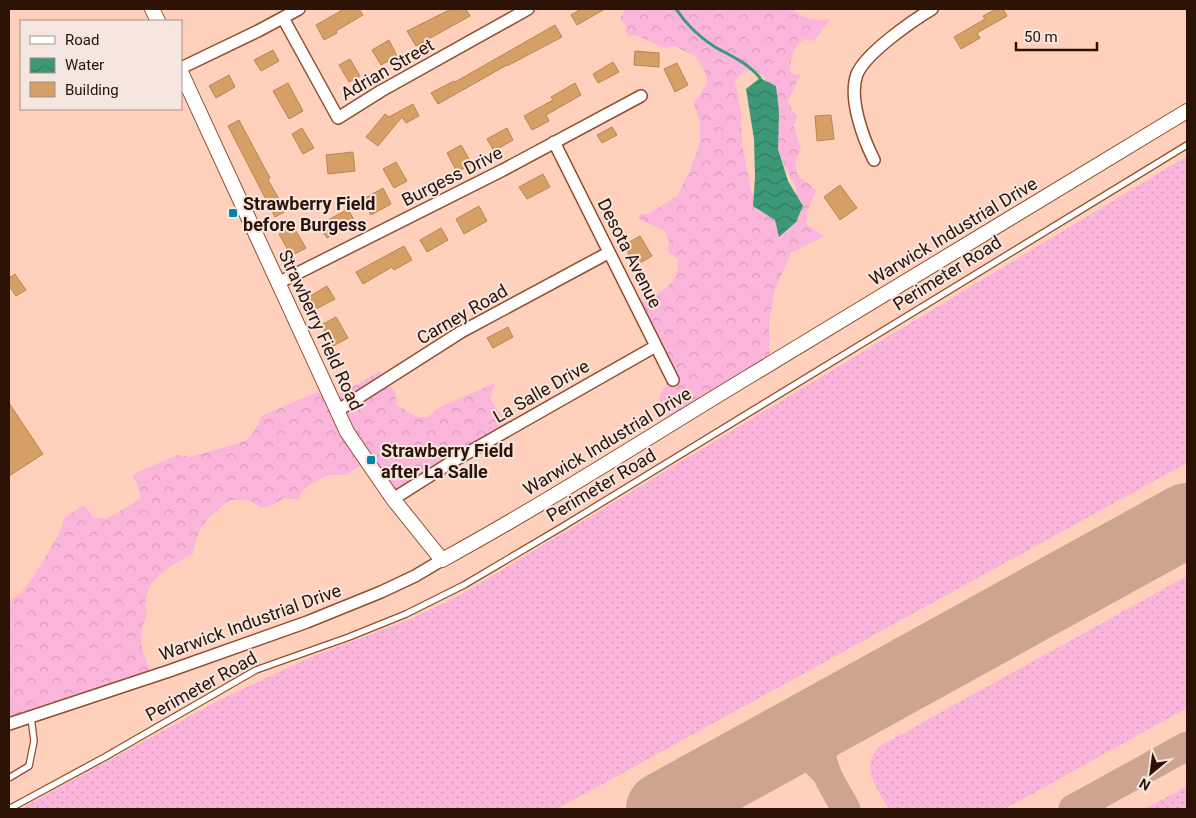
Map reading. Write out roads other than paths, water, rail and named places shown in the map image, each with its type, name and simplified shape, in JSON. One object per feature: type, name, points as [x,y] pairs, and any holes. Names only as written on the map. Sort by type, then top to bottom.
[{"type":"street","points":[[182,68],[299,9]]},
{"type":"street","name":"Adrian Street","points":[[283,18],[338,118],[381,91],[528,9]]},
{"type":"street","points":[[874,160],[858,122],[855,93],[857,75],[866,61],[895,34],[932,9]]},
{"type":"street","name":"Strawberry Field Road","points":[[182,74],[337,411],[357,448],[393,499],[442,560]]},
{"type":"street","name":"Burgess Drive","points":[[278,283],[400,222],[641,96]]},
{"type":"street","name":"Warwick Industrial Drive","points":[[9,724],[160,674],[307,622],[415,576],[651,437],[1187,111]]},
{"type":"street","name":"Desota Avenue","points":[[554,142],[673,380]]},
{"type":"street","name":"Carney Road","points":[[337,411],[461,332],[608,253]]},
{"type":"street","name":"La Salle Drive","points":[[393,499],[450,463],[656,346]]},
{"type":"lane","name":"Perimeter Road","points":[[10,809],[256,670],[406,614],[464,585],[1187,145]]},
{"type":"lane","points":[[9,778],[29,766],[34,741],[32,717]]},
{"type":"water","points":[[760,78],[776,86],[779,112],[778,149],[788,181],[803,206],[796,222],[779,237],[775,220],[753,206],[755,177],[754,139],[746,89]]},
{"type":"waterway","points":[[676,9],[704,39],[745,64],[760,78]]},
{"type":"place","name":"Strawberry Field before Burgess","points":[[233,213]]},
{"type":"place","name":"Strawberry Field after La Salle","points":[[371,460]]}]
